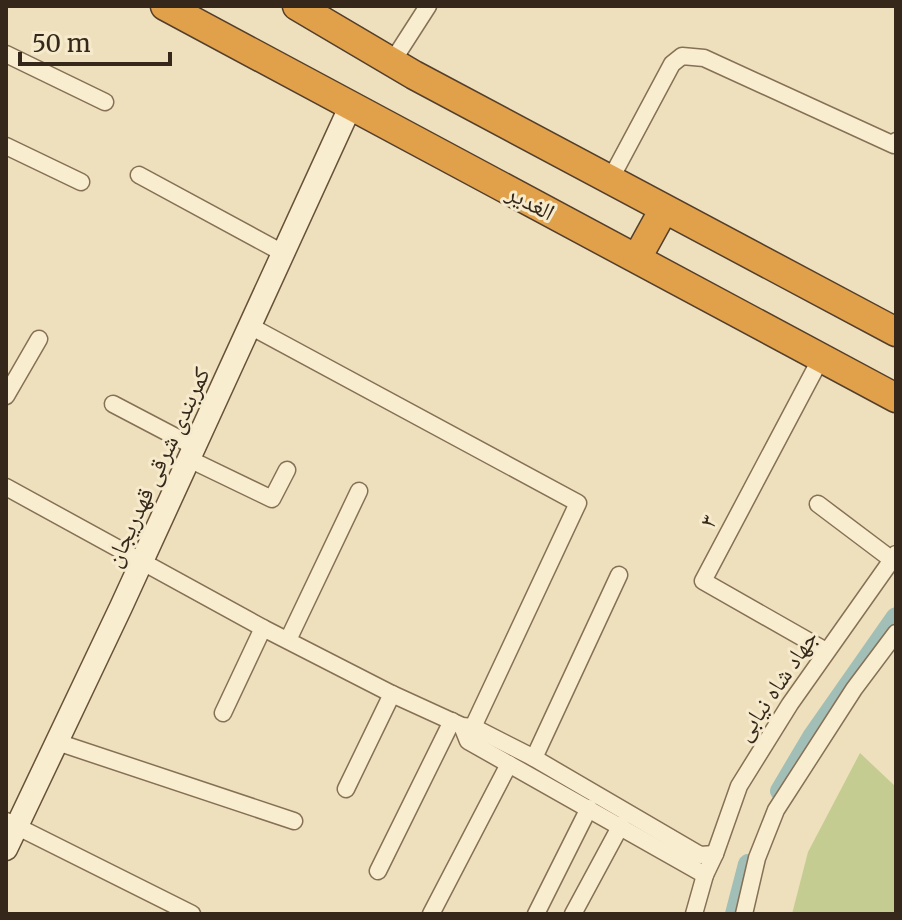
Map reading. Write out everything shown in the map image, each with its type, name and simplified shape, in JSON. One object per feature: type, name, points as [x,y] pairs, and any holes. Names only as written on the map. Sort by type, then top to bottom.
[{"type":"highway","name":"الغدیر","points":[[165,6],[896,398]]},
{"type":"highway","points":[[297,6],[392,62],[896,332]]},
{"type":"highway","points":[[637,258],[664,209]]},
{"type":"street","points":[[392,62],[428,6]]},
{"type":"street","points":[[6,54],[105,102]]},
{"type":"street","points":[[610,180],[672,64],[682,56],[704,58],[894,145],[896,141]]},
{"type":"street","name":"کمربندی شرقی قهدریجان","points":[[6,849],[11,824],[57,742],[351,105]]},
{"type":"street","points":[[6,146],[81,182]]},
{"type":"street","points":[[139,175],[283,253]]},
{"type":"street","points":[[250,326],[578,503],[462,725],[378,871]]},
{"type":"street","points":[[6,396],[39,339]]},
{"type":"street","name":"۳","points":[[821,358],[703,581],[826,651]]},
{"type":"street","points":[[113,404],[272,499],[287,470]]},
{"type":"street","points":[[6,487],[263,628],[392,694],[534,758],[700,855],[715,854]]},
{"type":"street","points":[[288,640],[359,491]]},
{"type":"street","points":[[818,504],[894,556]]},
{"type":"street","name":"جهاد شاه نیابی","points":[[694,914],[705,875],[739,786],[790,704],[894,556]]},
{"type":"street","points":[[534,758],[619,575]]},
{"type":"street","points":[[223,713],[263,628]]},
{"type":"street","points":[[744,914],[757,858],[776,810],[854,689],[896,633]]},
{"type":"street","points":[[346,789],[392,694]]},
{"type":"street","points":[[462,725],[468,741],[705,875]]},
{"type":"street","points":[[57,742],[294,821]]},
{"type":"street","points":[[431,914],[509,764]]},
{"type":"street","points":[[536,914],[589,808]]},
{"type":"street","points":[[11,824],[192,914]]},
{"type":"street","points":[[573,914],[621,825]]},
{"type":"green space","points":[[860,753],[896,787],[896,914],[792,914],[808,852]]},
{"type":"waterway","points":[[780,791],[812,737],[896,617]]},
{"type":"waterway","points":[[735,914],[748,864]]}]
